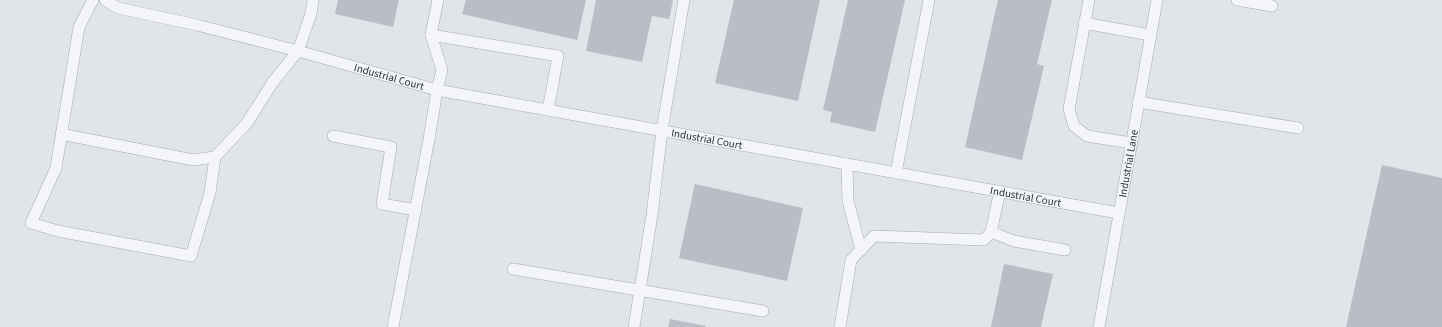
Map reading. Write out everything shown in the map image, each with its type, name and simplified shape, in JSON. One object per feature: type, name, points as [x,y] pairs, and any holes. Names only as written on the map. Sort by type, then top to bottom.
[{"type":"lane","points":[[93,0],[79,27],[56,168],[31,223],[58,231],[191,256],[210,193],[215,157],[247,123],[273,82],[298,51],[311,14],[313,0]]},
{"type":"lane","name":"Industrial Court","points":[[105,0],[118,8],[197,25],[298,51],[437,90],[1118,213]]},
{"type":"lane","points":[[393,327],[442,70],[432,35],[438,0]]},
{"type":"lane","points":[[634,327],[652,215],[662,130],[684,0]]},
{"type":"lane","points":[[896,173],[929,0]]},
{"type":"lane","points":[[1089,0],[1069,109],[1074,126],[1087,136],[1131,143]]},
{"type":"lane","name":"Industrial Lane","points":[[1099,327],[1118,213],[1157,0]]},
{"type":"lane","points":[[1237,0],[1272,6]]},
{"type":"lane","points":[[1084,23],[1150,35]]},
{"type":"lane","points":[[432,35],[558,56],[548,110]]},
{"type":"lane","points":[[1138,102],[1298,128]]},
{"type":"lane","points":[[61,134],[193,160],[215,157]]},
{"type":"lane","points":[[333,136],[391,147],[382,204],[416,210]]},
{"type":"lane","points":[[846,164],[848,201],[861,250]]},
{"type":"lane","points":[[840,327],[851,260],[874,236],[984,240],[991,232],[1000,191]]},
{"type":"lane","points":[[991,232],[1014,241],[1065,250]]},
{"type":"lane","points":[[513,269],[764,311]]},
{"type":"building","points":[[338,0],[399,0],[393,27],[335,14]]},
{"type":"building","points":[[466,0],[586,0],[577,40],[462,14]]},
{"type":"building","points":[[596,0],[673,0],[669,19],[652,16],[642,62],[586,51]]},
{"type":"building","points":[[734,0],[820,0],[798,101],[715,83]]},
{"type":"building","points":[[848,0],[905,0],[875,132],[830,122],[832,112],[823,110]]},
{"type":"building","points":[[998,0],[1052,0],[1037,64],[1044,66],[1022,160],[965,147]]},
{"type":"building","points":[[1382,165],[1442,178],[1442,327],[1346,327]]},
{"type":"building","points":[[695,184],[803,208],[787,281],[679,258]]},
{"type":"building","points":[[1004,264],[1053,274],[1041,327],[991,327]]},
{"type":"building","points":[[670,319],[706,326],[706,327],[668,327]]}]
